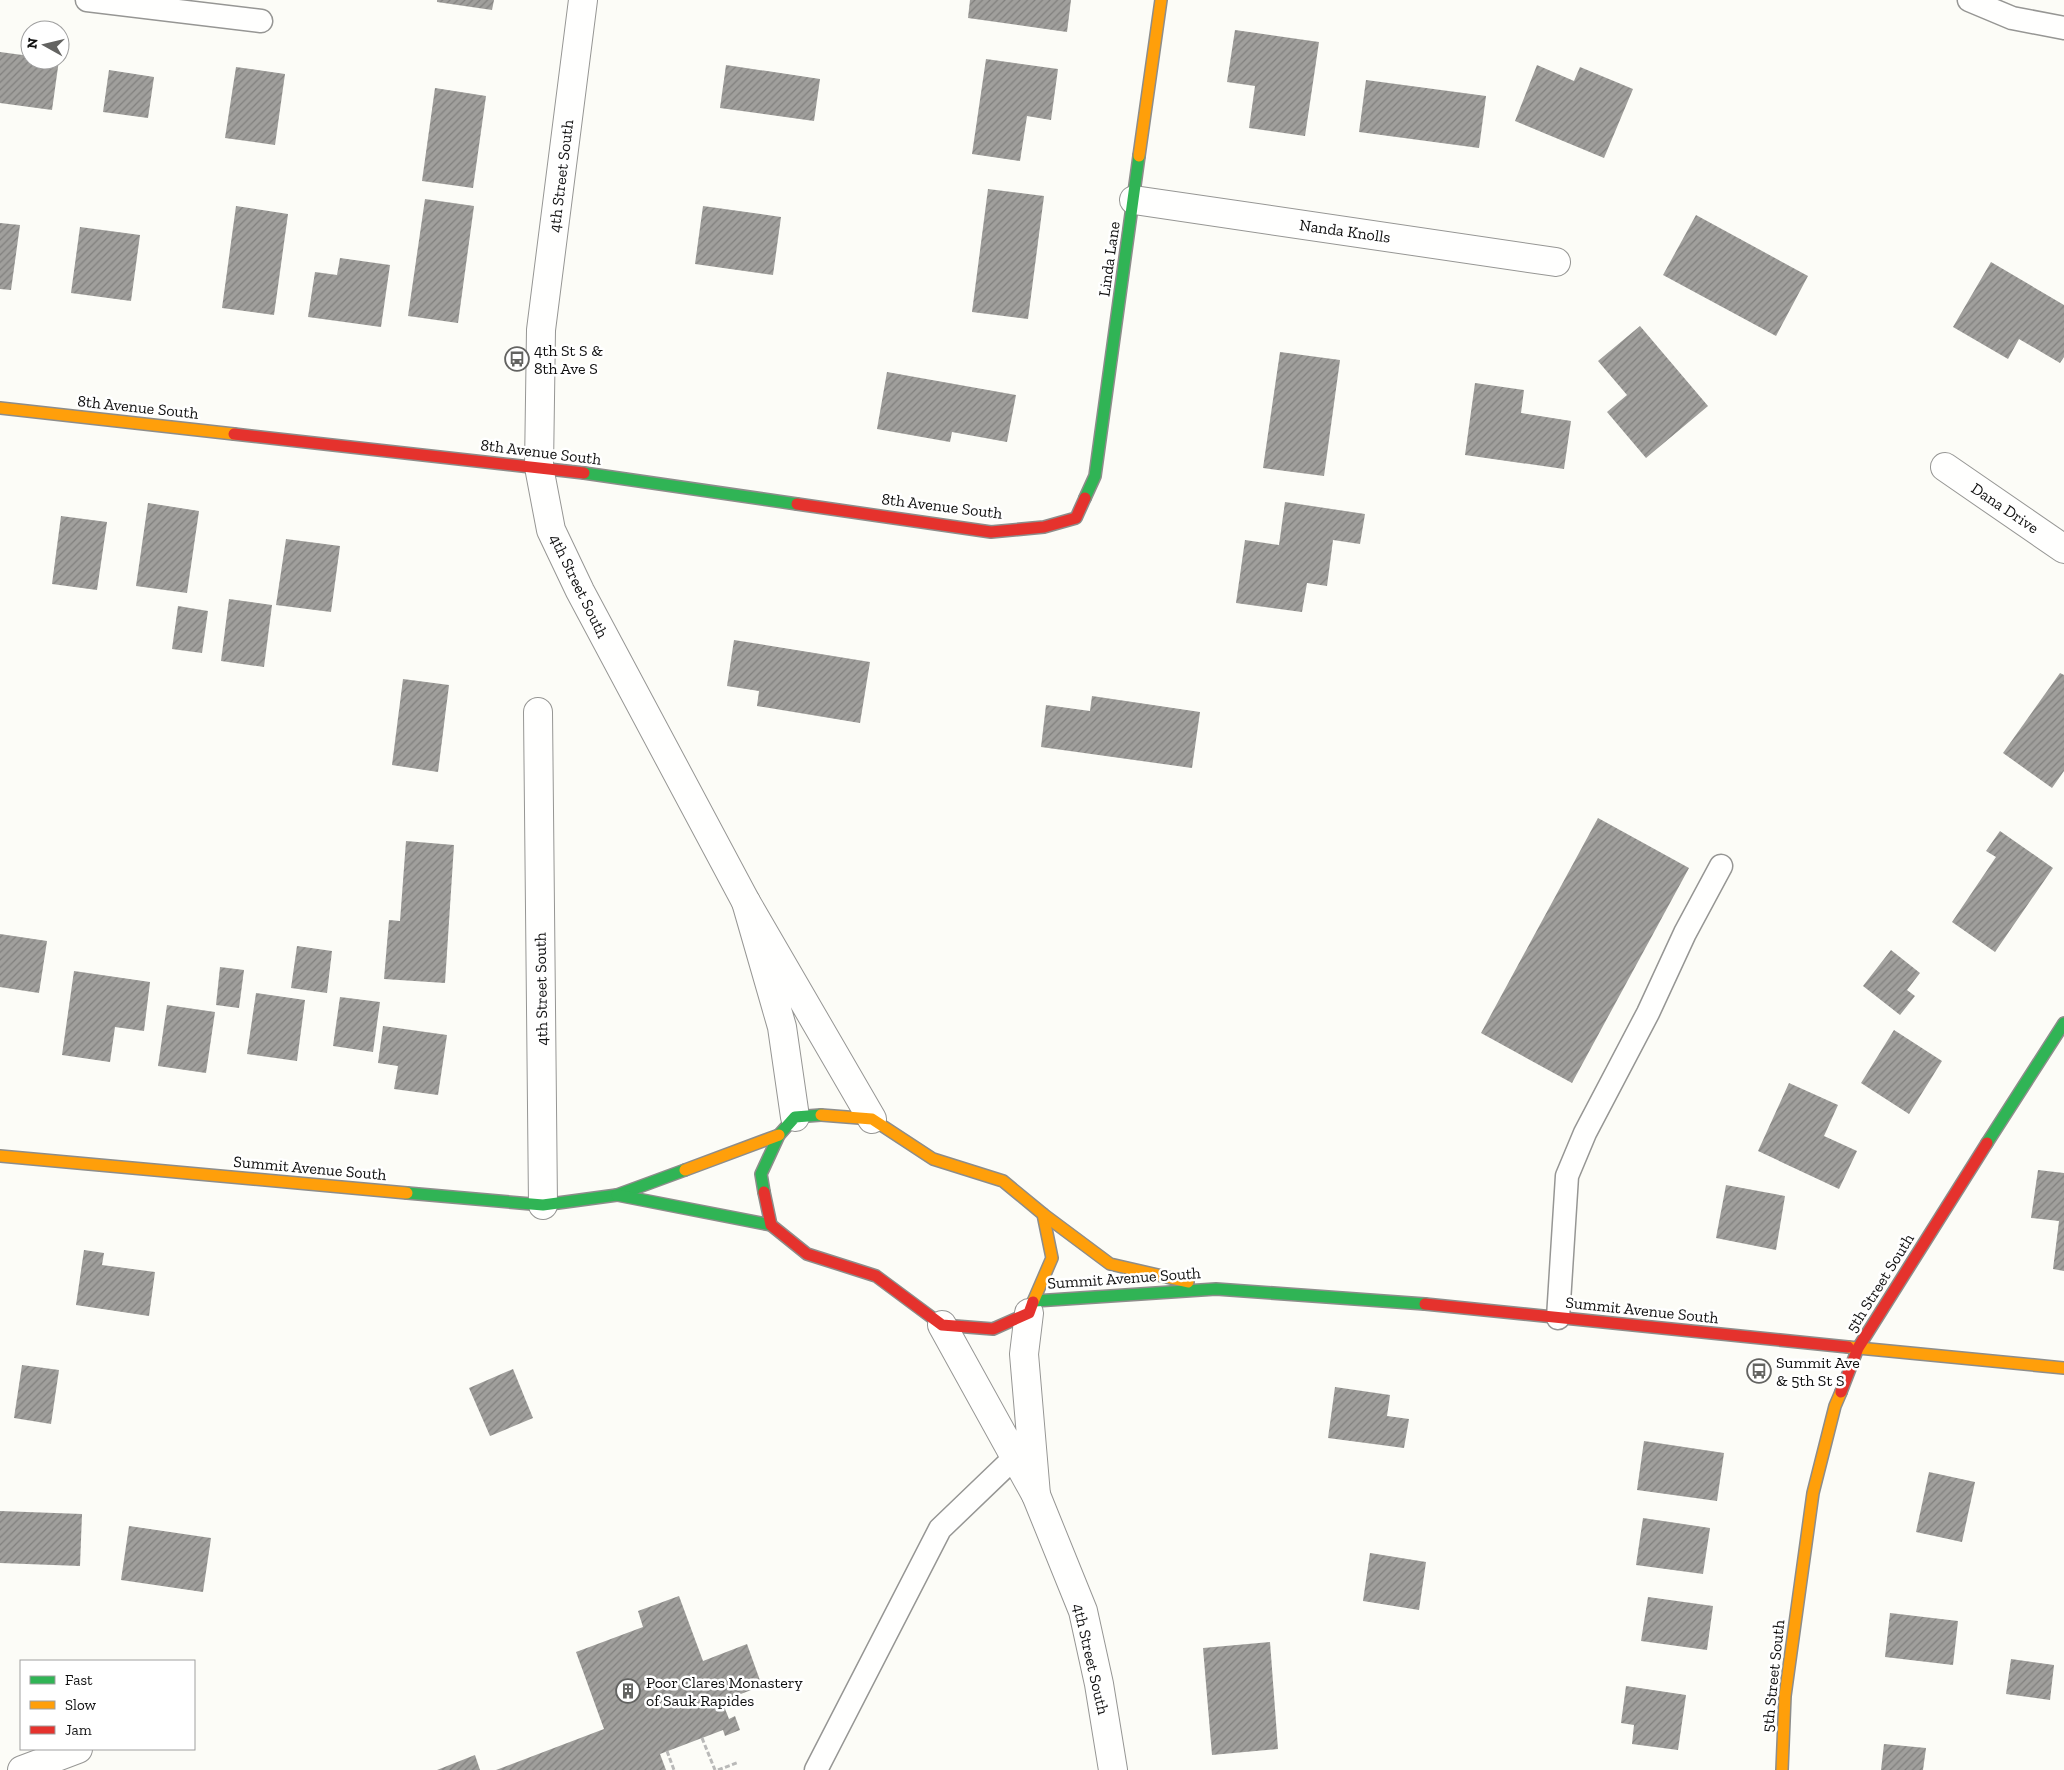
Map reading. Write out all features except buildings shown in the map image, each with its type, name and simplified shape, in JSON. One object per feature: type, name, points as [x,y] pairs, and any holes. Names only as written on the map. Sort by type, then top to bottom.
[{"type":"street","name":"4th Street South","points":[[583,0],[541,330],[539,467],[551,530],[580,591],[746,902],[872,1119]]},
{"type":"street","name":"Linda Lane","points":[[1076,518],[1095,476],[1161,0]]},
{"type":"street","name":"Nanda Knolls","points":[[1134,200],[1556,262]]},
{"type":"street","name":"8th Avenue South","points":[[0,408],[539,467],[991,532],[1044,527],[1076,518]]},
{"type":"street","name":"Dana Drive","points":[[1945,467],[2064,549]]},
{"type":"street","name":"4th Street South","points":[[538,712],[543,1205]]},
{"type":"street","name":"4th Street South","points":[[746,902],[782,1027],[787,1126]]},
{"type":"street","name":"5th Street South","points":[[1782,1770],[1785,1696],[1812,1493],[1835,1406],[1858,1348],[1927,1236],[2064,1023]]},
{"type":"street","name":"Summit Avenue South","points":[[0,1156],[543,1205],[617,1195],[787,1126],[821,1115],[872,1119],[933,1160],[1003,1180],[1043,1214],[1110,1264],[1216,1288],[1370,1299],[2064,1368]]},
{"type":"street","points":[[770,1225],[761,1174],[787,1126]]},
{"type":"street","name":"Summit Avenue South","points":[[617,1195],[770,1225],[807,1254],[876,1276],[942,1325],[993,1329],[1032,1307],[1216,1288]]},
{"type":"street","name":"Summit Avenue South","points":[[1032,1307],[1052,1258],[1043,1214]]},
{"type":"street","name":"4th Street South","points":[[1032,1307],[1024,1354],[1036,1495]]},
{"type":"street","name":"4th Street South","points":[[942,1325],[1036,1495],[1083,1611],[1100,1684],[1113,1770]]},
{"type":"street","points":[[22,1770],[75,1750]]},
{"type":"lane","points":[[87,0],[260,21]]},
{"type":"lane","points":[[1969,0],[2012,18],[2064,28]]},
{"type":"lane","points":[[1558,1318],[1567,1176],[1585,1132],[1648,1013],[1685,933],[1721,866]]},
{"type":"lane","points":[[816,1770],[940,1529],[1015,1457]]},
{"type":"path","points":[[702,1738],[716,1770],[739,1762]]},
{"type":"path","points":[[667,1751],[674,1770]]},
{"type":"traffic: fast","points":[[1085,498],[1095,476],[1139,156]]},
{"type":"traffic: fast","points":[[584,473],[797,504]]},
{"type":"traffic: fast","points":[[1987,1143],[2064,1023]]},
{"type":"traffic: fast","points":[[764,1192],[761,1174],[779,1135],[795,1117],[821,1115]]},
{"type":"traffic: fast","points":[[407,1193],[543,1205],[617,1195],[685,1170]]},
{"type":"traffic: fast","points":[[617,1195],[771,1225]]},
{"type":"traffic: fast","points":[[1035,1301],[1216,1289],[1425,1304]]},
{"type":"traffic: slow","points":[[1139,156],[1161,0]]},
{"type":"traffic: slow","points":[[0,408],[234,434]]},
{"type":"traffic: slow","points":[[821,1115],[872,1119],[933,1159],[1003,1181],[1043,1214],[1052,1258],[1033,1302]]},
{"type":"traffic: slow","points":[[685,1170],[779,1135]]},
{"type":"traffic: slow","points":[[0,1156],[407,1193]]},
{"type":"traffic: slow","points":[[1043,1214],[1110,1264],[1188,1282]]},
{"type":"traffic: slow","points":[[1848,1347],[2064,1368]]},
{"type":"traffic: slow","points":[[1782,1770],[1785,1696],[1813,1493],[1835,1406],[1841,1392]]},
{"type":"traffic: jam","points":[[234,434],[584,473]]},
{"type":"traffic: jam","points":[[797,504],[991,532],[1044,527],[1076,518],[1085,498]]},
{"type":"traffic: jam","points":[[1841,1392],[1858,1348],[1987,1143]]},
{"type":"traffic: jam","points":[[764,1192],[771,1225],[807,1254],[876,1276],[942,1325],[993,1329],[1029,1313],[1033,1302]]},
{"type":"traffic: jam","points":[[1425,1304],[1848,1347]]},
{"type":"place","name":"4th St S & 8th Ave S","points":[[517,359]]},
{"type":"place","name":"Summit Ave & 5th St S","points":[[1759,1371]]},
{"type":"place","name":"Poor Clares Monastery of Sauk Rapides","points":[[628,1691]]}]
